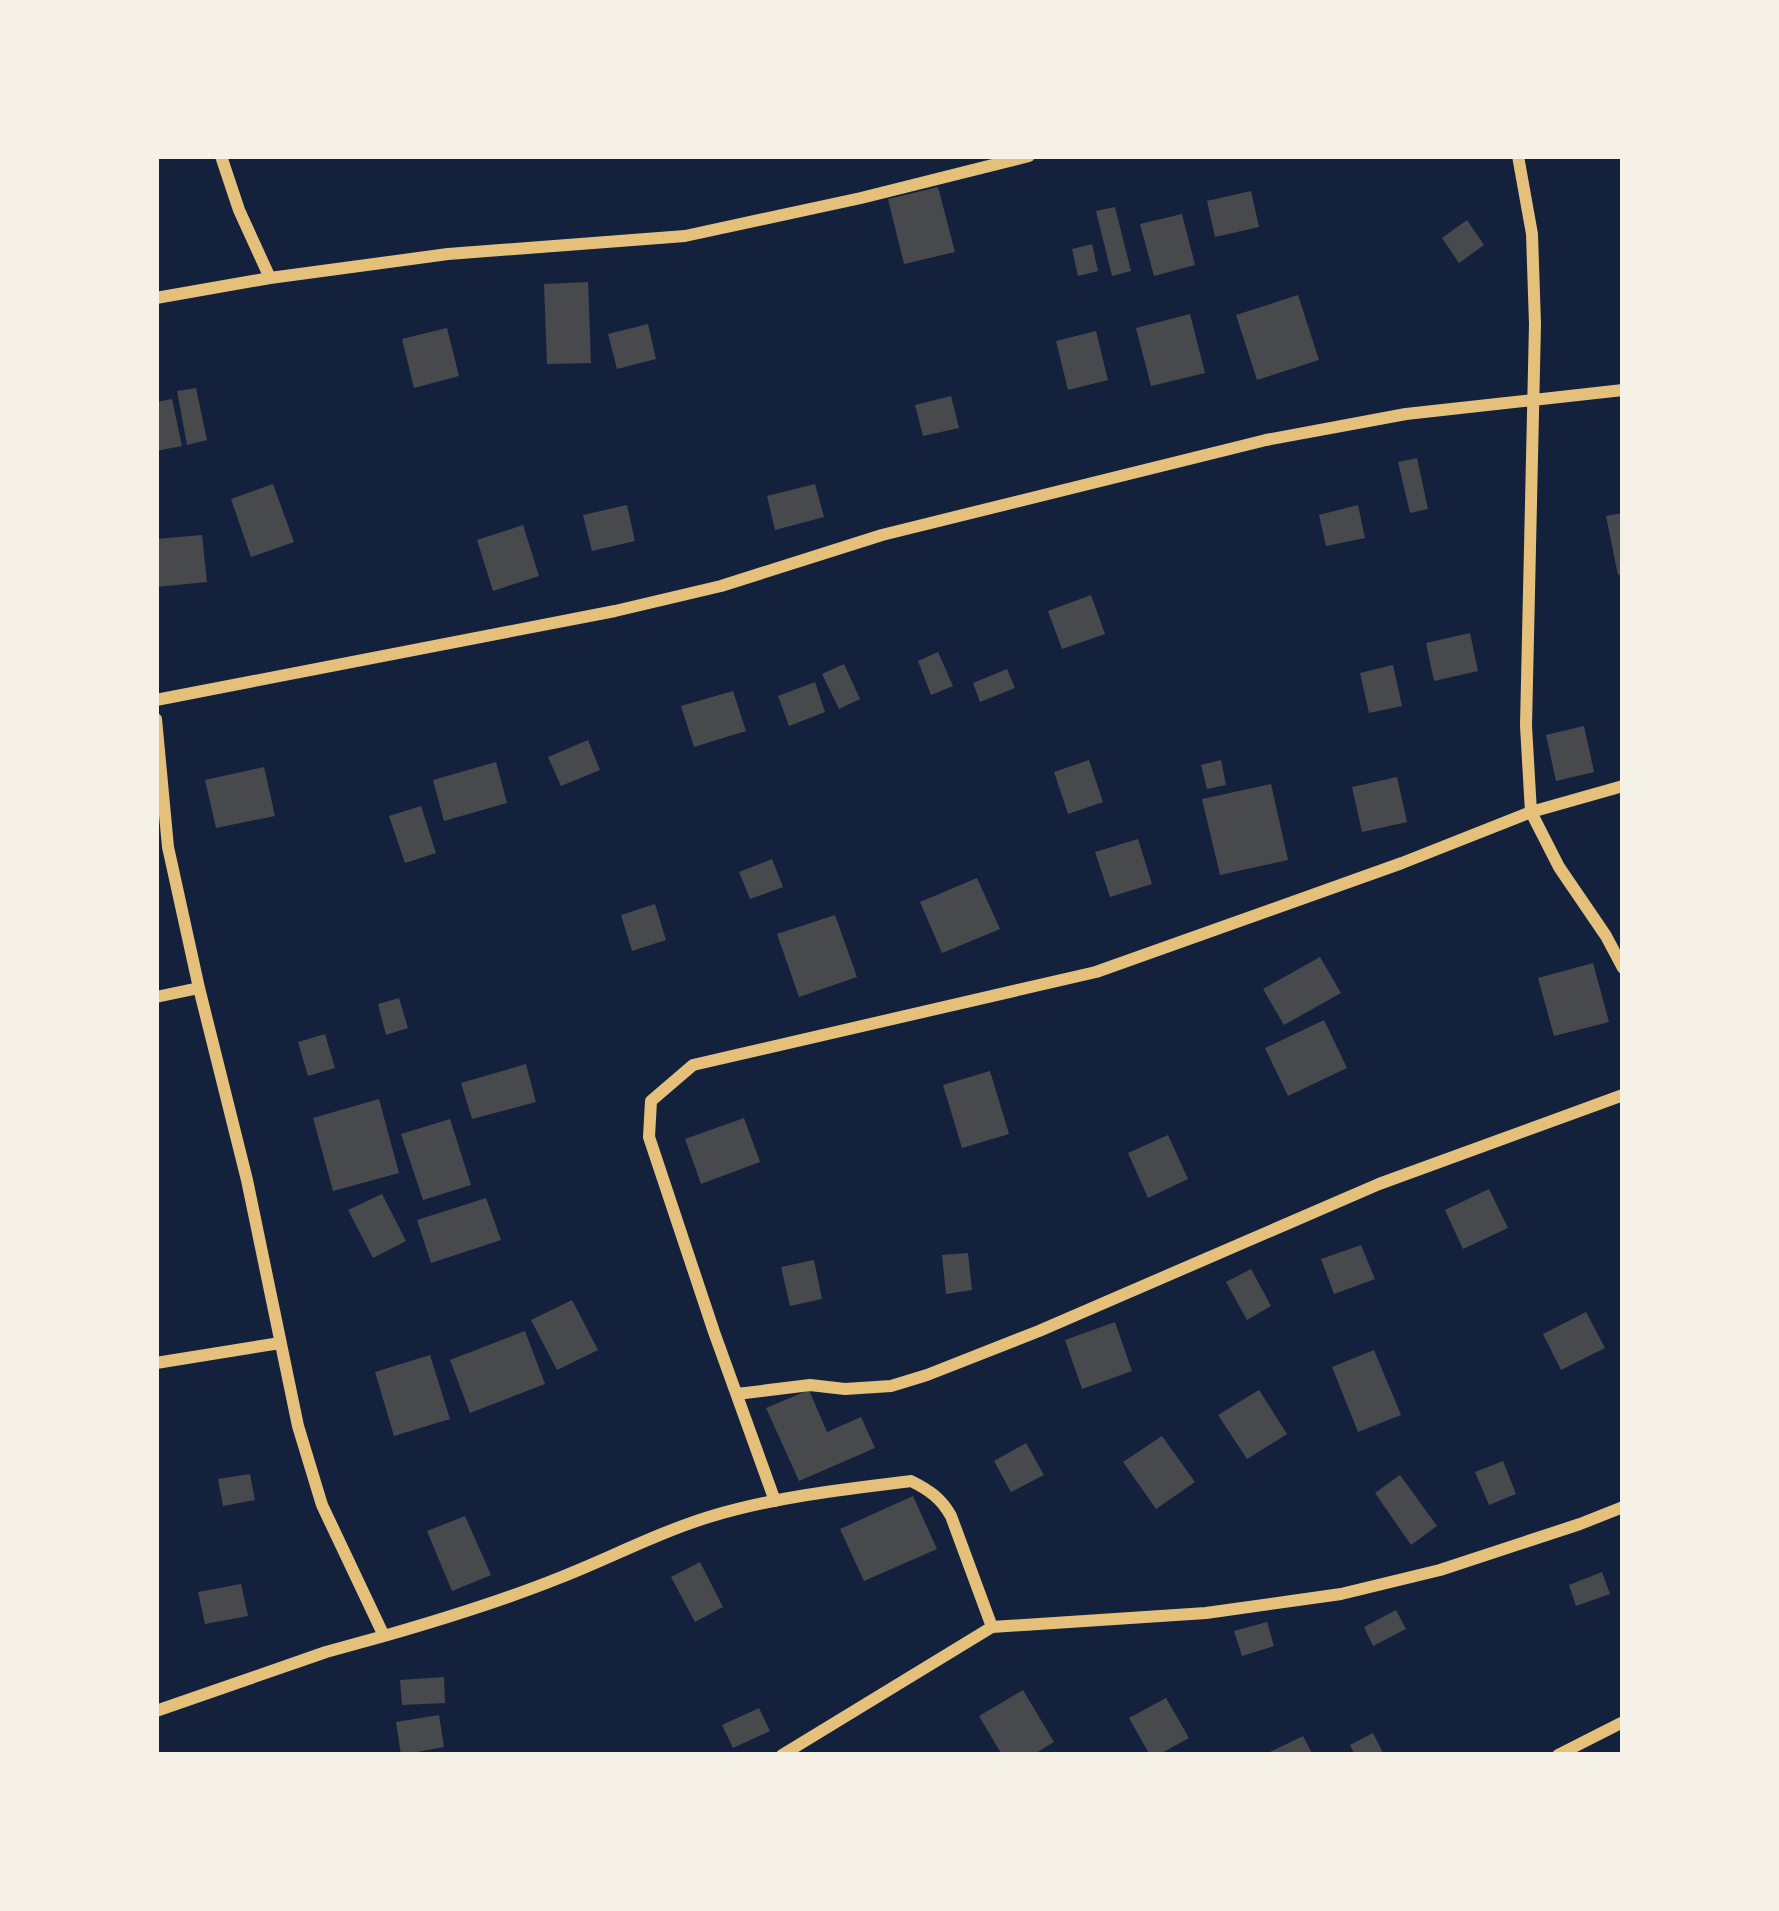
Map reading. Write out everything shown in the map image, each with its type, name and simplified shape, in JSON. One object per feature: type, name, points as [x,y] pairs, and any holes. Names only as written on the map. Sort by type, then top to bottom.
[{"type":"street","points":[[221,156],[269,278]]},
{"type":"street","points":[[156,298],[448,254],[685,236],[861,199],[1029,156]]},
{"type":"street","points":[[1518,156],[1532,233],[1535,324],[1526,726],[1531,812],[1559,868],[1623,968]]},
{"type":"street","points":[[156,700],[615,611],[721,586],[881,536],[1266,440],[1406,414],[1623,391]]},
{"type":"street","points":[[156,719],[168,848],[247,1180],[298,1426],[322,1505],[384,1636]]},
{"type":"street","points":[[775,1502],[649,1137],[651,1101],[693,1065],[1096,972],[1531,812],[1623,786]]},
{"type":"street","points":[[156,997],[199,988]]},
{"type":"street","points":[[737,1394],[810,1385],[891,1386],[927,1375],[1379,1184],[1623,1096]]},
{"type":"street","points":[[156,1364],[280,1343]]},
{"type":"street","points":[[156,1712],[326,1652],[454,1616],[713,1516],[911,1481],[943,1501],[992,1627]]},
{"type":"street","points":[[782,1755],[992,1627],[1206,1613],[1341,1594],[1440,1570],[1623,1507]]},
{"type":"street","points":[[1558,1755],[1623,1722]]},
{"type":"building","points":[[938,187],[955,252],[904,264],[888,199]]},
{"type":"building","points":[[1251,191],[1259,227],[1215,237],[1207,201]]},
{"type":"building","points":[[1115,207],[1131,271],[1112,276],[1096,211]]},
{"type":"building","points":[[1182,214],[1195,265],[1154,276],[1140,224]]},
{"type":"building","points":[[1467,220],[1484,245],[1459,263],[1442,238]]},
{"type":"building","points":[[1092,244],[1098,271],[1078,276],[1072,249]]},
{"type":"building","points":[[588,282],[591,363],[547,364],[544,284]]},
{"type":"building","points":[[1298,295],[1319,360],[1257,380],[1236,315]]},
{"type":"building","points":[[1190,314],[1205,373],[1151,386],[1136,328]]},
{"type":"building","points":[[648,324],[656,359],[617,369],[608,334]]},
{"type":"building","points":[[447,328],[459,376],[414,388],[402,339]]},
{"type":"building","points":[[1096,331],[1108,380],[1068,390],[1056,341]]},
{"type":"building","points":[[196,388],[207,440],[187,445],[177,391]]},
{"type":"building","points":[[951,396],[959,428],[923,436],[915,405]]},
{"type":"building","points":[[172,399],[182,446],[156,451],[156,402]]},
{"type":"building","points":[[1417,458],[1428,509],[1410,513],[1398,462]]},
{"type":"building","points":[[273,484],[294,542],[251,557],[231,499]]},
{"type":"building","points":[[815,484],[824,517],[775,530],[767,496]]},
{"type":"building","points":[[627,505],[635,541],[592,551],[583,515]]},
{"type":"building","points":[[1358,505],[1365,538],[1326,546],[1319,515]]},
{"type":"building","points":[[1623,513],[1623,574],[1618,575],[1606,516]]},
{"type":"building","points":[[523,525],[539,576],[493,591],[477,540]]},
{"type":"building","points":[[202,535],[207,582],[156,587],[156,539]]},
{"type":"building","points":[[1091,595],[1105,634],[1062,649],[1048,611]]},
{"type":"building","points":[[1470,633],[1478,671],[1434,681],[1426,643]]},
{"type":"building","points":[[938,652],[953,686],[931,695],[918,661]]},
{"type":"building","points":[[844,664],[860,699],[839,709],[822,674]]},
{"type":"building","points":[[1393,665],[1402,706],[1369,713],[1360,673]]},
{"type":"building","points":[[1007,669],[1015,688],[980,702],[973,683]]},
{"type":"building","points":[[815,682],[825,712],[789,726],[778,696]]},
{"type":"building","points":[[733,691],[746,731],[694,747],[681,706]]},
{"type":"building","points":[[1584,726],[1594,772],[1556,781],[1546,735]]},
{"type":"building","points":[[588,740],[600,770],[561,786],[548,757]]},
{"type":"building","points":[[1089,760],[1103,802],[1068,814],[1054,772]]},
{"type":"building","points":[[1221,760],[1226,785],[1207,789],[1201,765]]},
{"type":"building","points":[[496,762],[507,803],[444,821],[433,780]]},
{"type":"building","points":[[264,767],[275,816],[216,828],[205,780]]},
{"type":"building","points":[[1397,777],[1407,822],[1362,832],[1352,787]]},
{"type":"building","points":[[1271,784],[1288,860],[1220,875],[1202,799]]},
{"type":"building","points":[[421,806],[436,853],[405,863],[389,816]]},
{"type":"building","points":[[1138,839],[1152,884],[1110,897],[1095,852]]},
{"type":"building","points":[[772,859],[783,887],[750,899],[739,872]]},
{"type":"building","points":[[977,878],[1000,929],[942,953],[920,902]]},
{"type":"building","points":[[655,904],[666,940],[632,951],[621,915]]},
{"type":"building","points":[[835,915],[857,977],[799,997],[777,934]]},
{"type":"building","points":[[1320,957],[1341,993],[1284,1025],[1263,989]]},
{"type":"building","points":[[1593,963],[1609,1022],[1554,1036],[1538,978]]},
{"type":"building","points":[[399,998],[408,1028],[386,1035],[378,1004]]},
{"type":"building","points":[[1324,1020],[1347,1068],[1288,1096],[1265,1048]]},
{"type":"building","points":[[325,1034],[335,1068],[308,1076],[298,1042]]},
{"type":"building","points":[[526,1064],[536,1102],[472,1119],[461,1083]]},
{"type":"building","points":[[990,1071],[1009,1134],[962,1148],[943,1085]]},
{"type":"building","points":[[379,1099],[399,1173],[333,1191],[313,1118]]},
{"type":"building","points":[[744,1118],[760,1162],[701,1184],[685,1139]]},
{"type":"building","points":[[450,1119],[471,1185],[423,1200],[401,1134]]},
{"type":"building","points":[[1168,1135],[1188,1179],[1148,1198],[1128,1153]]},
{"type":"building","points":[[1489,1189],[1508,1228],[1463,1249],[1445,1210]]},
{"type":"building","points":[[382,1194],[406,1241],[373,1258],[348,1210]]},
{"type":"building","points":[[486,1198],[501,1240],[431,1263],[417,1220]]},
{"type":"building","points":[[1361,1245],[1375,1279],[1334,1294],[1321,1259]]},
{"type":"building","points":[[968,1253],[972,1290],[946,1294],[942,1255]]},
{"type":"building","points":[[814,1260],[822,1299],[790,1306],[781,1267]]},
{"type":"building","points":[[1251,1269],[1271,1306],[1247,1320],[1226,1282]]},
{"type":"building","points":[[572,1300],[598,1350],[557,1370],[531,1320]]},
{"type":"building","points":[[1586,1312],[1605,1348],[1561,1370],[1543,1334]]},
{"type":"building","points":[[1115,1322],[1132,1371],[1082,1389],[1065,1340]]},
{"type":"building","points":[[525,1331],[545,1384],[470,1413],[450,1360]]},
{"type":"building","points":[[1374,1350],[1401,1415],[1358,1432],[1332,1367]]},
{"type":"building","points":[[430,1355],[450,1419],[394,1436],[375,1372]]},
{"type":"building","points":[[809,1390],[827,1432],[861,1417],[875,1448],[799,1481],[766,1408]]},
{"type":"building","points":[[1259,1390],[1287,1434],[1247,1459],[1218,1415]]},
{"type":"building","points":[[1162,1436],[1195,1482],[1156,1509],[1123,1462]]},
{"type":"building","points":[[1026,1443],[1044,1475],[1011,1492],[994,1461]]},
{"type":"building","points":[[1503,1461],[1516,1494],[1489,1505],[1475,1472]]},
{"type":"building","points":[[250,1474],[255,1500],[223,1506],[218,1479]]},
{"type":"building","points":[[1400,1475],[1437,1526],[1411,1545],[1375,1493]]},
{"type":"building","points":[[913,1496],[937,1549],[864,1581],[840,1529]]},
{"type":"building","points":[[465,1516],[491,1575],[452,1591],[427,1531]]},
{"type":"building","points":[[700,1562],[723,1607],[695,1622],[671,1577]]},
{"type":"building","points":[[1602,1572],[1610,1594],[1576,1606],[1569,1585]]},
{"type":"building","points":[[241,1584],[248,1616],[205,1624],[198,1592]]},
{"type":"building","points":[[1396,1610],[1406,1629],[1373,1646],[1364,1627]]},
{"type":"building","points":[[1267,1622],[1274,1646],[1242,1656],[1234,1631]]},
{"type":"building","points":[[444,1677],[445,1703],[402,1705],[400,1680]]},
{"type":"building","points":[[1023,1690],[1054,1742],[1033,1755],[1002,1755],[979,1716]]},
{"type":"building","points":[[1166,1698],[1189,1738],[1150,1755],[1129,1718]]},
{"type":"building","points":[[759,1708],[770,1731],[733,1748],[722,1725]]},
{"type":"building","points":[[439,1715],[444,1747],[401,1755],[396,1722]]},
{"type":"building","points":[[1373,1733],[1384,1755],[1355,1755],[1350,1745]]},
{"type":"building","points":[[1303,1736],[1313,1755],[1264,1755]]}]
